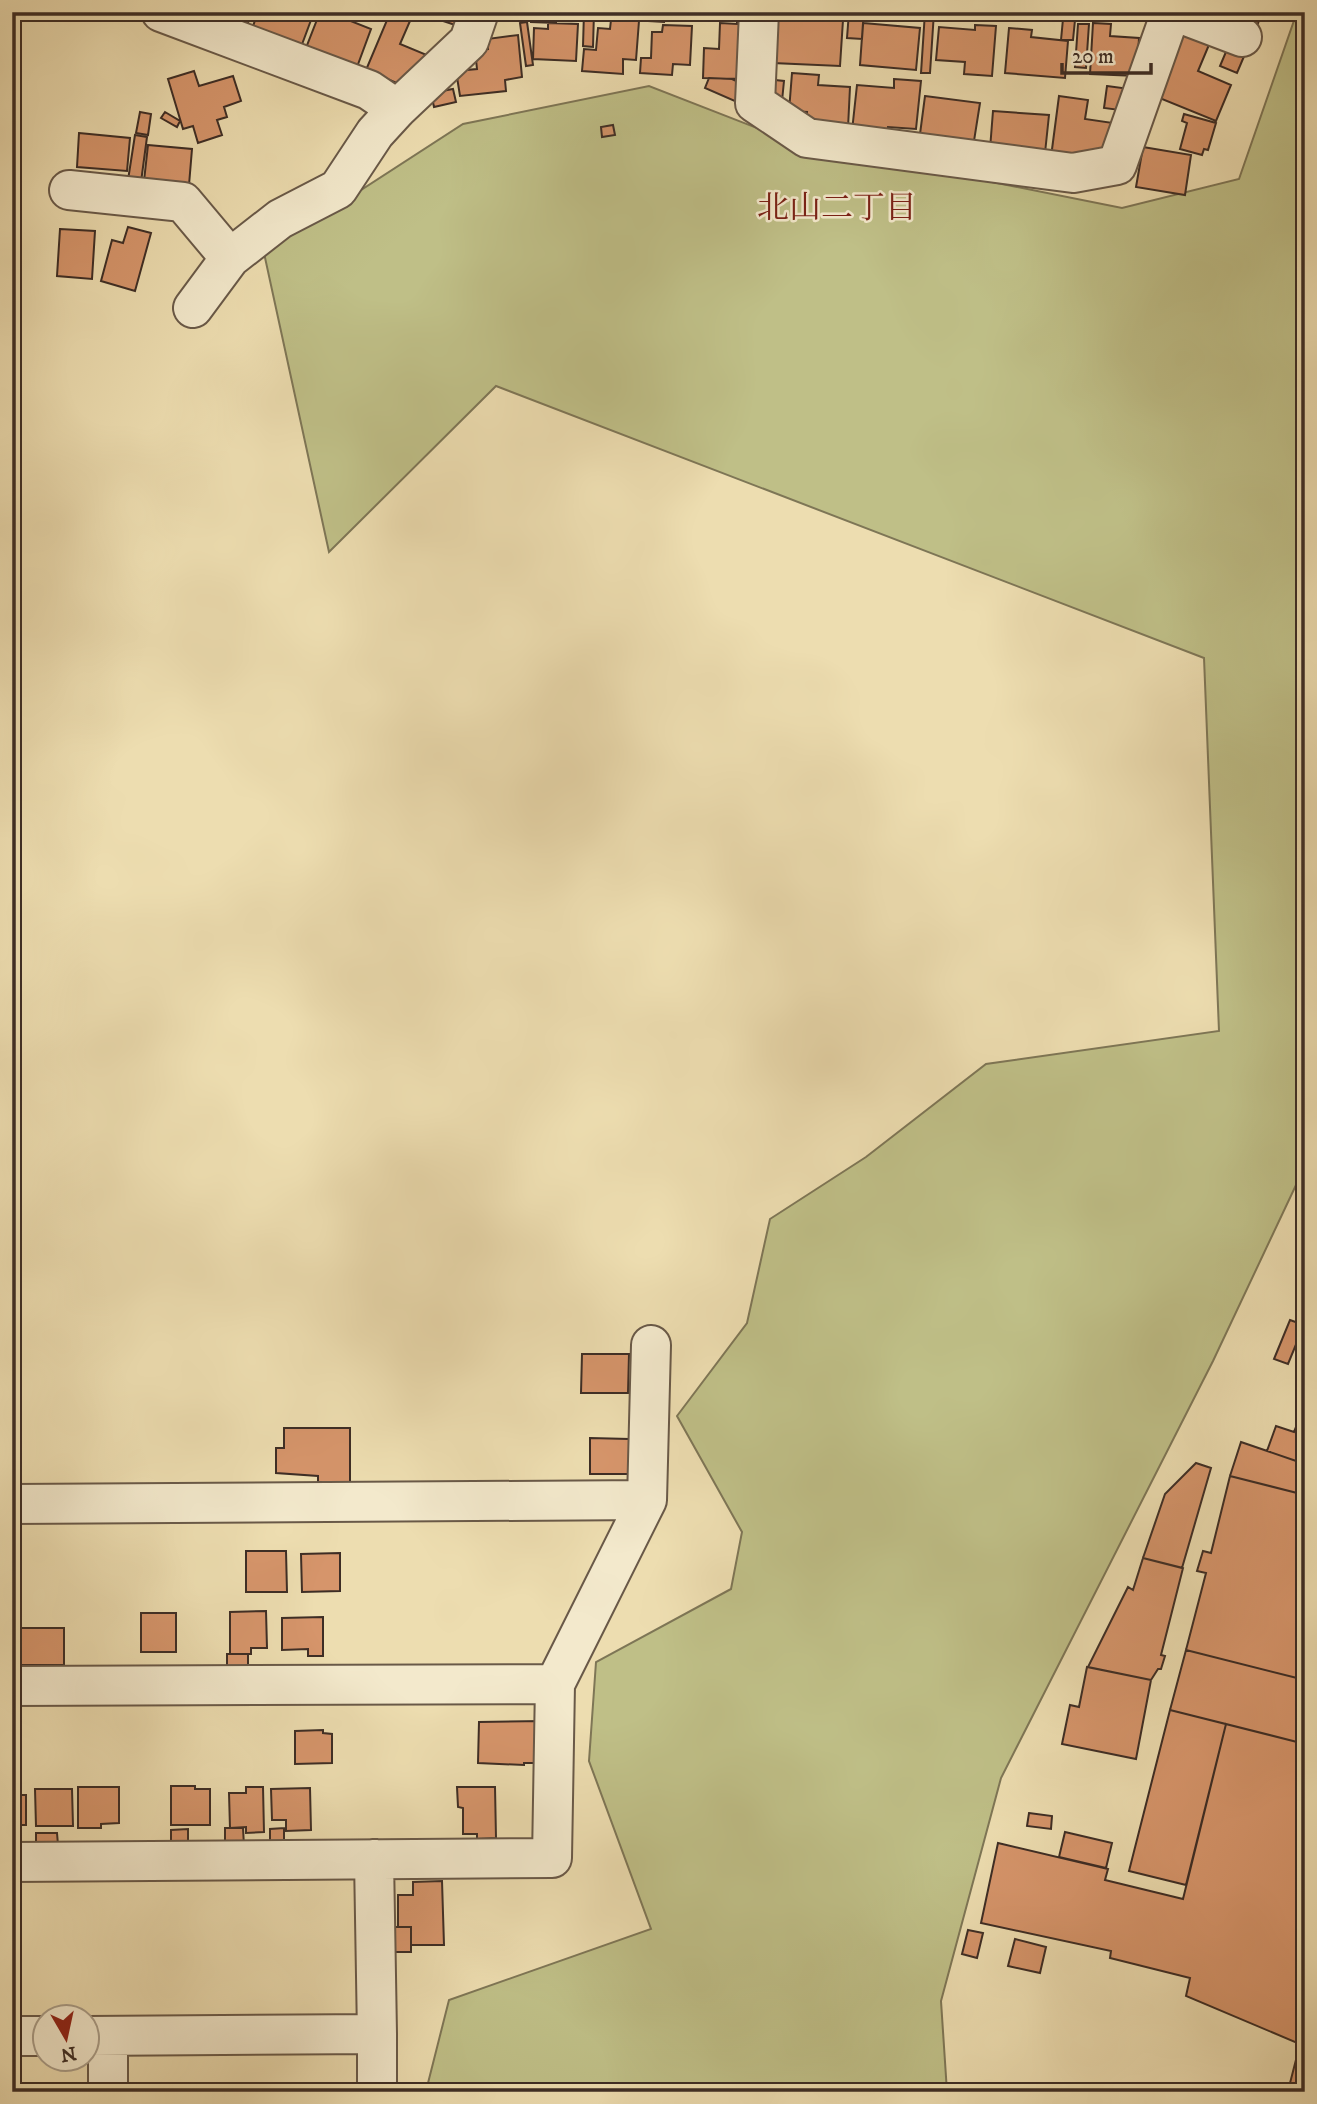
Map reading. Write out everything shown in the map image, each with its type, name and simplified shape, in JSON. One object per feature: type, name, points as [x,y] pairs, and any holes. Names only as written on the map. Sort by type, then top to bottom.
[{"type":"street","points":[[161,12],[369,90],[397,109]]},
{"type":"street","points":[[192,308],[230,258],[279,219],[338,189],[375,133],[469,41],[479,12]]},
{"type":"street","points":[[759,12],[755,103],[807,138],[1073,173],[1117,166],[1174,12],[1242,37]]},
{"type":"street","points":[[69,190],[183,202],[230,258]]},
{"type":"street","points":[[12,1862],[552,1858],[555,1684],[647,1500],[651,1345]]},
{"type":"street","points":[[12,1504],[647,1500]]},
{"type":"street","points":[[12,1686],[555,1684]]},
{"type":"street","points":[[374,1859],[377,2092]]},
{"type":"street","points":[[102,2036],[377,2034]]},
{"type":"street","points":[[12,2036],[32,2036]]},
{"type":"street","points":[[102,2058],[108,2092]]},
{"type":"green space","points":[[1297,12],[1305,12],[1305,1166],[1213,1361],[1001,1778],[941,2001],[947,2092],[429,2092],[428,2083],[449,2000],[651,1929],[589,1761],[596,1662],[731,1589],[742,1532],[677,1416],[747,1323],[770,1219],[866,1157],[986,1064],[1219,1031],[1204,658],[496,386],[329,552],[264,253],[463,124],[649,86],[793,142],[1122,208],[1239,179]]},
{"type":"building","points":[[202,12],[252,12],[246,28]]},
{"type":"building","points":[[258,12],[314,12],[301,47],[252,29]]},
{"type":"building","points":[[320,12],[346,12],[343,18],[371,29],[357,67],[306,48]]},
{"type":"building","points":[[416,12],[458,12],[455,25]]},
{"type":"building","points":[[531,12],[556,12],[556,23],[531,22]]},
{"type":"building","points":[[584,12],[594,12],[593,47],[583,46]]},
{"type":"building","points":[[650,12],[664,12],[664,22],[649,21]]},
{"type":"building","points":[[737,12],[746,12],[744,79],[703,78],[704,48],[719,49],[720,23],[737,24]]},
{"type":"building","points":[[849,12],[864,12],[862,39],[847,38]]},
{"type":"building","points":[[925,12],[934,12],[930,73],[921,73]]},
{"type":"building","points":[[1212,12],[1262,12],[1256,29]]},
{"type":"building","points":[[390,13],[410,21],[400,44],[434,58],[406,87],[366,70]]},
{"type":"building","points":[[776,16],[843,20],[840,66],[773,63]]},
{"type":"building","points":[[1063,19],[1075,20],[1073,40],[1061,40]]},
{"type":"building","points":[[611,20],[639,21],[636,60],[623,59],[623,74],[582,71],[584,49],[596,50],[598,28],[610,29]]},
{"type":"building","points":[[527,22],[533,65],[526,66],[520,23]]},
{"type":"building","points":[[548,23],[578,24],[576,61],[533,59],[534,28],[548,29]]},
{"type":"building","points":[[863,23],[920,28],[916,70],[860,65]]},
{"type":"building","points":[[1093,23],[1111,24],[1110,36],[1139,38],[1137,76],[1090,74]]},
{"type":"building","points":[[1078,24],[1089,24],[1086,68],[1075,67]]},
{"type":"building","points":[[663,25],[692,26],[690,65],[673,64],[672,75],[640,73],[641,58],[651,58],[652,32],[662,32]]},
{"type":"building","points":[[975,25],[996,26],[992,76],[964,74],[965,62],[936,60],[939,27],[975,30]]},
{"type":"building","points":[[1009,28],[1032,30],[1031,37],[1068,41],[1065,78],[1005,73]]},
{"type":"building","points":[[1184,29],[1211,40],[1198,71],[1231,85],[1216,121],[1157,97]]},
{"type":"building","points":[[518,35],[522,77],[505,80],[506,91],[460,96],[456,71],[477,69],[475,50],[488,49],[487,39]]},
{"type":"building","points":[[1228,47],[1245,54],[1237,73],[1220,66]]},
{"type":"building","points":[[194,71],[199,86],[233,76],[241,101],[224,107],[227,117],[217,120],[222,135],[198,143],[193,126],[183,129],[168,79]]},
{"type":"building","points":[[792,73],[819,75],[818,85],[850,87],[848,128],[806,124],[807,112],[789,111]]},
{"type":"building","points":[[709,78],[732,79],[745,85],[737,102],[705,88]]},
{"type":"building","points":[[894,79],[921,81],[916,129],[888,127],[887,134],[852,131],[857,85],[894,88]]},
{"type":"building","points":[[775,80],[784,81],[782,101],[772,100]]},
{"type":"building","points":[[1107,86],[1130,89],[1127,111],[1104,108]]},
{"type":"building","points":[[453,89],[456,102],[434,107],[431,93]]},
{"type":"building","points":[[925,96],[980,103],[974,141],[920,134]]},
{"type":"building","points":[[1059,96],[1088,100],[1085,119],[1113,123],[1107,165],[1051,157]]},
{"type":"building","points":[[993,111],[1049,115],[1045,153],[990,149]]},
{"type":"building","points":[[140,112],[151,114],[148,135],[136,133]]},
{"type":"building","points":[[165,112],[180,121],[177,127],[161,118]]},
{"type":"building","points":[[1184,114],[1216,123],[1208,150],[1204,149],[1202,155],[1180,149],[1187,123],[1182,121]]},
{"type":"building","points":[[613,125],[615,135],[602,137],[601,127]]},
{"type":"building","points":[[79,133],[130,138],[127,171],[77,167]]},
{"type":"building","points":[[135,135],[147,137],[141,182],[128,180]]},
{"type":"building","points":[[148,145],[192,149],[189,185],[144,181]]},
{"type":"building","points":[[1143,147],[1191,155],[1185,195],[1136,187]]},
{"type":"building","points":[[128,227],[151,233],[135,291],[101,281],[112,240],[123,243]]},
{"type":"building","points":[[60,229],[95,231],[92,279],[57,276]]},
{"type":"building","points":[[1290,1320],[1304,1325],[1288,1364],[1274,1359]]},
{"type":"building","points":[[582,1354],[629,1354],[628,1393],[581,1393]]},
{"type":"building","points":[[1305,1405],[1305,1464],[1267,1451],[1276,1426],[1294,1432]]},
{"type":"building","points":[[284,1428],[350,1428],[350,1482],[318,1482],[318,1476],[276,1473],[276,1448],[284,1448]]},
{"type":"building","points":[[590,1438],[629,1439],[629,1474],[590,1474]]},
{"type":"building","points":[[1241,1442],[1305,1464],[1305,1495],[1230,1476]]},
{"type":"building","points":[[1196,1463],[1211,1468],[1182,1568],[1143,1558],[1165,1494]]},
{"type":"building","points":[[1230,1476],[1305,1495],[1305,1680],[1186,1650],[1206,1573],[1197,1571],[1203,1551],[1211,1553]]},
{"type":"building","points":[[246,1551],[286,1551],[287,1592],[246,1592]]},
{"type":"building","points":[[340,1553],[340,1591],[302,1592],[301,1554]]},
{"type":"building","points":[[1143,1558],[1183,1568],[1161,1655],[1165,1656],[1161,1669],[1158,1669],[1151,1680],[1088,1667],[1128,1587],[1133,1590]]},
{"type":"building","points":[[266,1611],[267,1648],[251,1648],[251,1654],[230,1654],[230,1612]]},
{"type":"building","points":[[141,1613],[176,1613],[176,1652],[141,1652]]},
{"type":"building","points":[[323,1617],[323,1656],[308,1656],[308,1649],[282,1650],[282,1618]]},
{"type":"building","points":[[16,1628],[64,1628],[64,1665],[17,1665]]},
{"type":"building","points":[[1186,1650],[1305,1680],[1305,1744],[1170,1710]]},
{"type":"building","points":[[227,1654],[248,1654],[248,1671],[227,1671]]},
{"type":"building","points":[[1087,1667],[1151,1680],[1136,1759],[1062,1744],[1070,1705],[1079,1707]]},
{"type":"building","points":[[1170,1710],[1226,1724],[1186,1885],[1129,1871]]},
{"type":"building","points":[[543,1721],[543,1763],[478,1763],[479,1722]]},
{"type":"building","points":[[1226,1724],[1305,1744],[1305,2092],[1296,2092],[1289,2087],[1300,2044],[1186,1996],[1190,1978],[1110,1958],[1111,1951],[981,1923],[998,1843],[1108,1869],[1105,1880],[1183,1899]]},
{"type":"building","points":[[323,1730],[323,1733],[332,1734],[332,1763],[295,1764],[295,1731]]},
{"type":"building","points":[[171,1786],[210,1789],[210,1825],[171,1825]]},
{"type":"building","points":[[78,1787],[119,1787],[119,1823],[101,1824],[101,1828],[78,1828]]},
{"type":"building","points":[[246,1787],[263,1787],[264,1832],[246,1833],[246,1827],[230,1828],[229,1793],[246,1793]]},
{"type":"building","points":[[457,1787],[495,1787],[496,1838],[477,1839],[477,1834],[463,1834],[463,1808],[458,1807]]},
{"type":"building","points":[[310,1788],[311,1830],[286,1831],[286,1820],[272,1820],[271,1789]]},
{"type":"building","points":[[35,1789],[72,1789],[73,1826],[36,1826]]},
{"type":"building","points":[[12,1795],[26,1795],[26,1825],[14,1825],[14,1829],[12,1829]]},
{"type":"building","points":[[1029,1813],[1052,1816],[1051,1829],[1027,1826]]},
{"type":"building","points":[[225,1828],[243,1828],[244,1846],[225,1846]]},
{"type":"building","points":[[284,1828],[284,1845],[270,1845],[270,1829]]},
{"type":"building","points":[[188,1829],[188,1846],[171,1846],[171,1830]]},
{"type":"building","points":[[1065,1832],[1112,1843],[1106,1868],[1059,1857]]},
{"type":"building","points":[[36,1833],[57,1833],[58,1845],[36,1845]]},
{"type":"building","points":[[442,1881],[444,1945],[411,1945],[411,1927],[398,1927],[398,1895],[413,1895],[413,1882]]},
{"type":"building","points":[[394,1927],[411,1927],[411,1952],[394,1952]]},
{"type":"building","points":[[968,1930],[983,1933],[977,1958],[962,1954]]},
{"type":"building","points":[[1015,1939],[1046,1947],[1040,1973],[1008,1966]]},
{"type":"district","name":"北山二丁目","points":[[837,207]]}]
